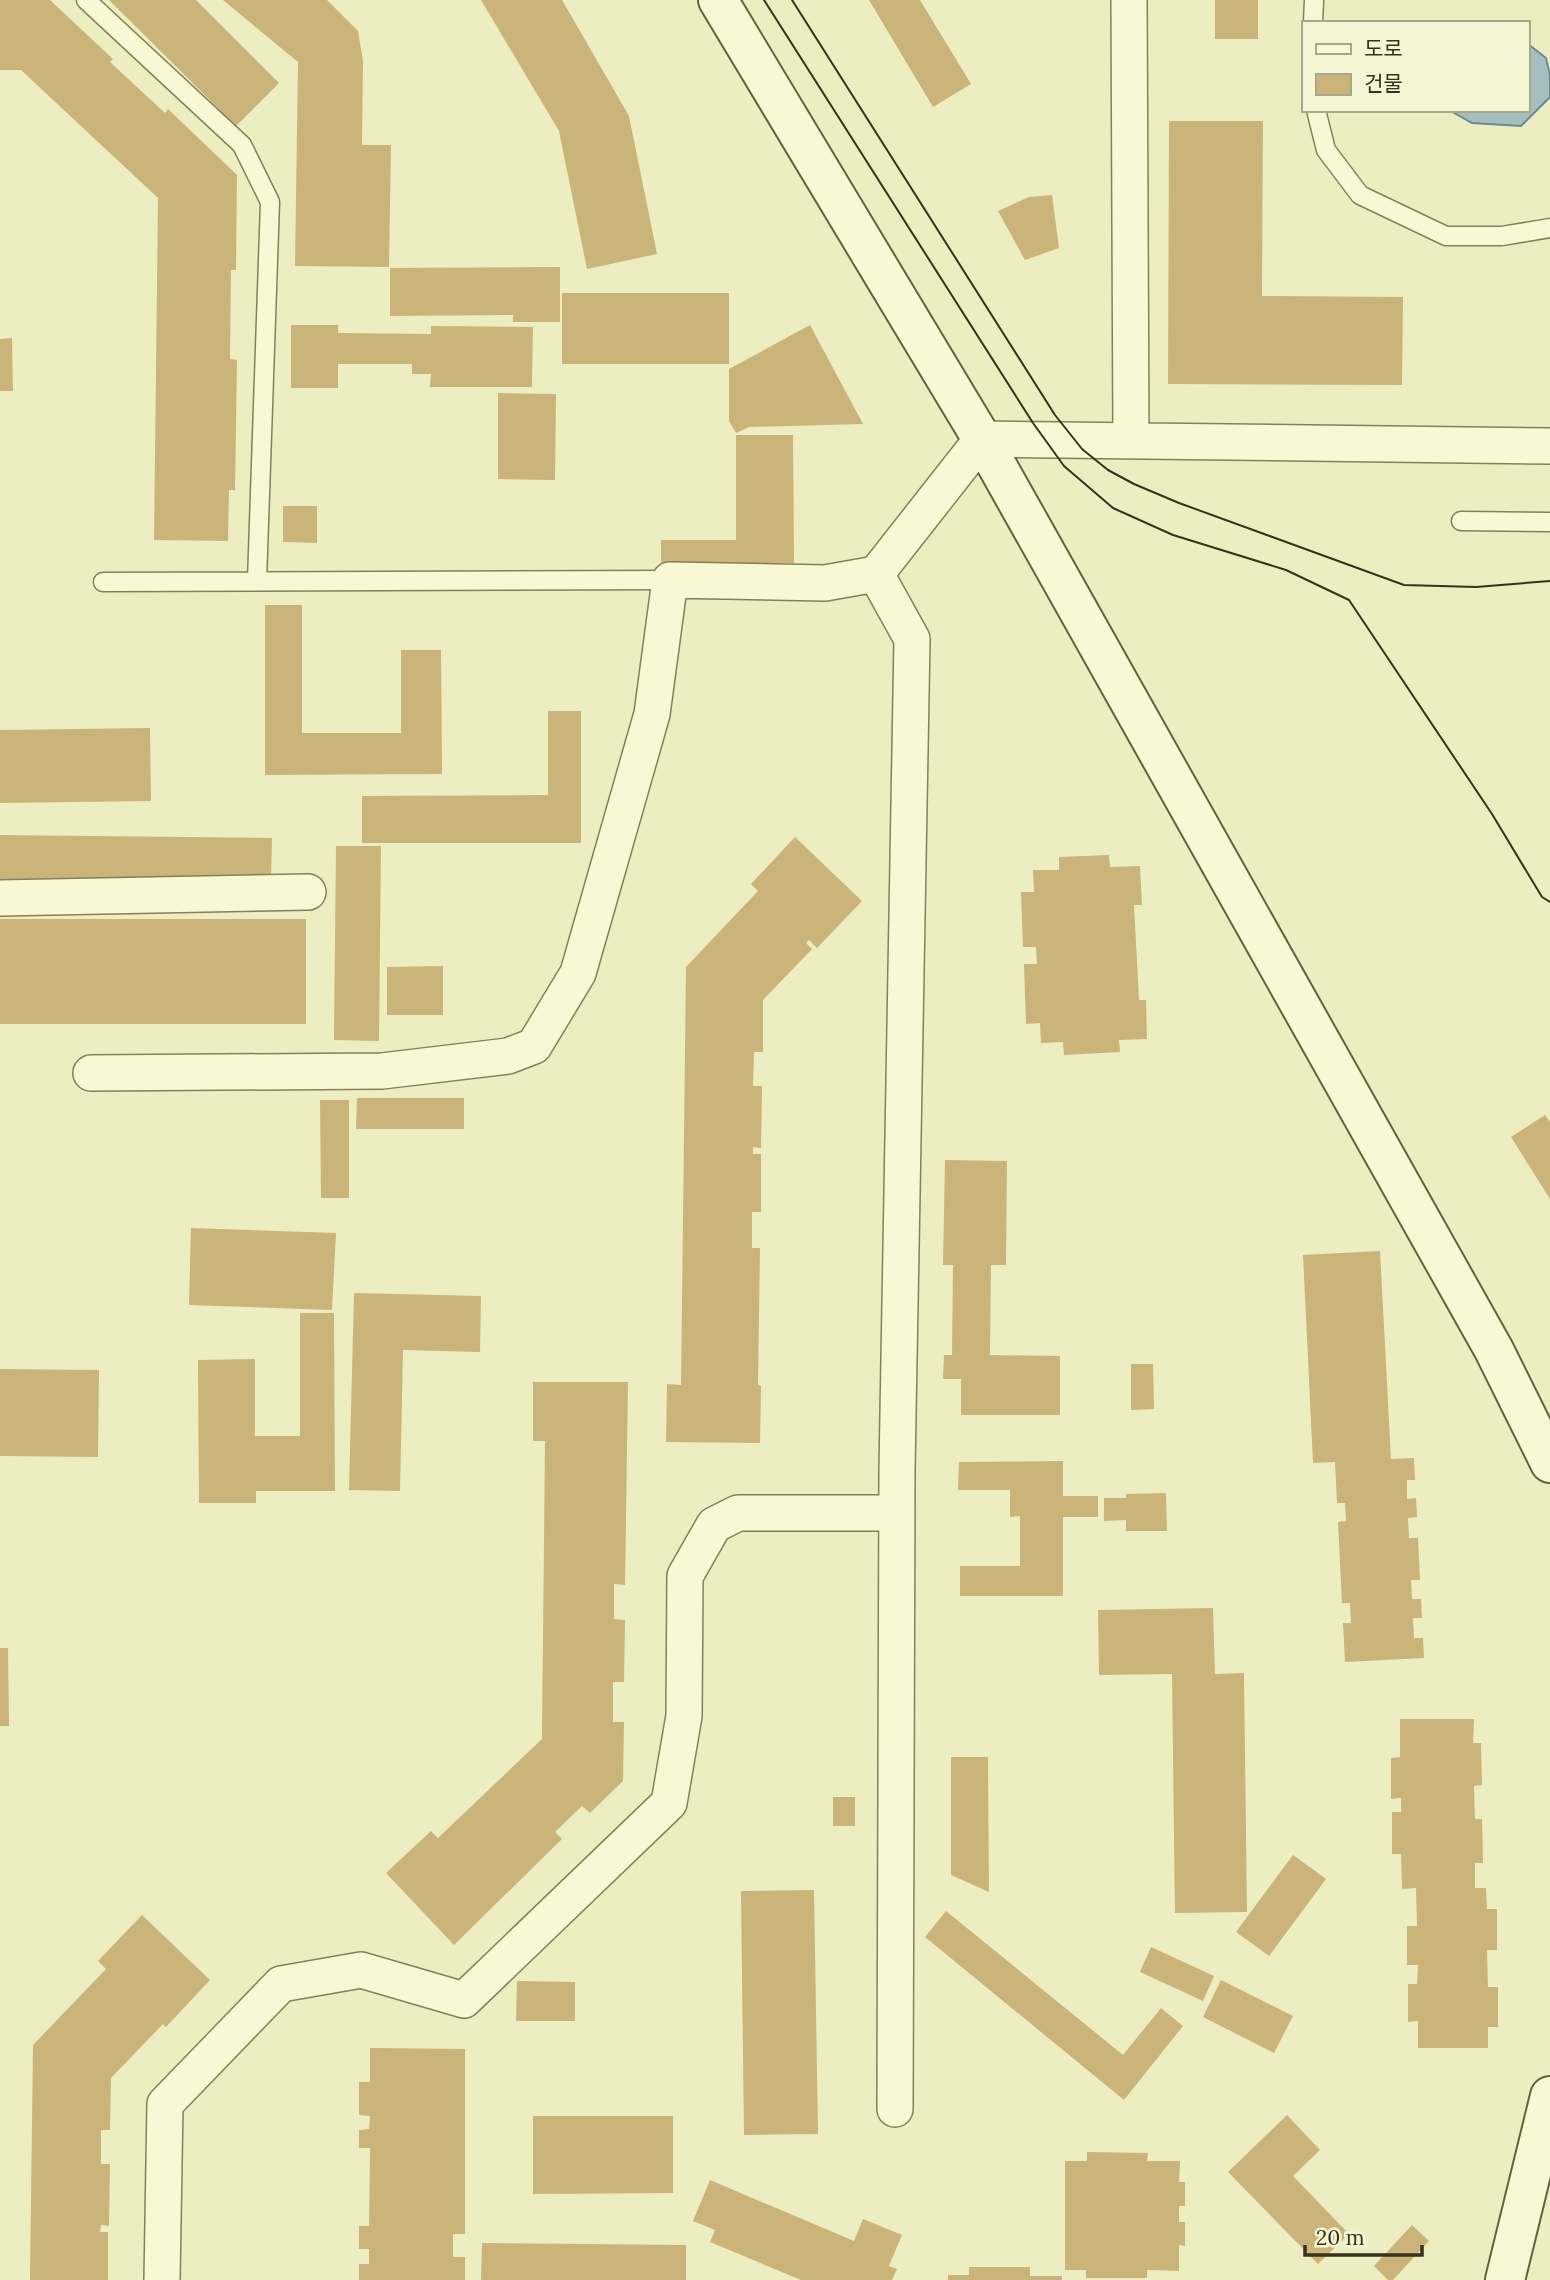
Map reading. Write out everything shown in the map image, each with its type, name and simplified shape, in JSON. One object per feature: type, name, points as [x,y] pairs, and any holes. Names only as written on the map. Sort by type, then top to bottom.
[{"type":"main road","points":[[718,0],[982,439],[1494,1350],[1550,1463]]},
{"type":"main road","points":[[1505,2280],[1550,2096]]},
{"type":"street","points":[[1129,0],[1131,440]]},
{"type":"street","points":[[92,1073],[382,1071],[508,1056],[534,1046],[578,973],[652,714],[670,580],[825,583],[876,574],[982,439],[1550,446]]},
{"type":"street","points":[[876,574],[912,639],[897,1513],[895,2109]]},
{"type":"street","points":[[0,898],[308,892]]},
{"type":"street","points":[[162,2280],[165,2104],[281,1984],[361,1969],[464,2000],[669,1803],[684,1716],[685,1576],[714,1525],[737,1513],[897,1513]]},
{"type":"lane","points":[[86,0],[242,145],[270,202],[257,581]]},
{"type":"lane","points":[[1313,21],[1314,0]]},
{"type":"lane","points":[[1317,112],[1326,150],[1360,195],[1446,236],[1502,236],[1550,228]]},
{"type":"lane","points":[[1461,521],[1550,522]]},
{"type":"lane","points":[[103,582],[670,580]]},
{"type":"water","points":[[1529,45],[1546,58],[1550,75],[1550,97],[1521,126],[1472,123],[1453,112],[1529,112]]},
{"type":"building","points":[[0,0],[50,0],[113,59],[110,62],[165,113],[168,109],[237,175],[236,270],[231,270],[230,359],[237,360],[235,490],[229,490],[228,541],[154,540],[158,198],[21,70],[0,70]]},
{"type":"building","points":[[109,0],[196,0],[279,83],[236,126]]},
{"type":"building","points":[[223,0],[327,0],[358,31],[363,61],[362,145],[391,145],[389,267],[295,266],[298,62]]},
{"type":"building","points":[[481,0],[562,0],[629,116],[657,254],[587,269],[559,131]]},
{"type":"building","points":[[869,0],[920,0],[971,84],[933,107]]},
{"type":"building","points":[[1215,0],[1258,0],[1258,39],[1215,39]]},
{"type":"building","points":[[1169,121],[1263,121],[1262,296],[1403,297],[1402,385],[1168,384]]},
{"type":"building","points":[[1052,195],[1059,248],[1025,260],[998,211],[1029,197]]},
{"type":"building","points":[[560,267],[560,322],[513,322],[513,315],[390,316],[390,268]]},
{"type":"building","points":[[562,293],[729,293],[729,364],[562,364]]},
{"type":"building","points":[[291,325],[338,325],[338,333],[431,334],[431,326],[533,327],[532,387],[430,387],[431,374],[412,374],[412,364],[338,364],[338,388],[291,388]]},
{"type":"building","points":[[810,325],[863,424],[749,427],[736,433],[729,421],[729,369]]},
{"type":"building","points":[[12,338],[13,391],[0,391],[0,339]]},
{"type":"building","points":[[498,393],[556,394],[555,480],[498,479]]},
{"type":"building","points":[[736,435],[793,435],[794,563],[661,564],[661,540],[736,540]]},
{"type":"building","points":[[283,506],[317,506],[317,543],[283,542]]},
{"type":"building","points":[[265,605],[302,605],[302,733],[401,733],[401,650],[441,650],[442,774],[265,775]]},
{"type":"building","points":[[548,711],[581,711],[581,843],[362,843],[362,796],[548,795]]},
{"type":"building","points":[[150,728],[151,801],[0,803],[0,730]]},
{"type":"building","points":[[0,835],[272,838],[271,882],[0,879]]},
{"type":"building","points":[[795,837],[862,901],[817,948],[809,940],[806,943],[812,949],[763,1000],[763,1052],[754,1052],[753,1086],[762,1086],[761,1148],[753,1147],[753,1154],[761,1154],[761,1212],[752,1212],[752,1248],[760,1248],[760,1443],[666,1442],[667,1384],[681,1385],[686,967],[758,891],[751,884]]},
{"type":"building","points":[[336,846],[381,846],[379,1041],[334,1040]]},
{"type":"building","points":[[1109,855],[1110,867],[1140,866],[1142,905],[1134,905],[1139,1000],[1146,1000],[1147,1039],[1119,1040],[1120,1052],[1064,1055],[1063,1042],[1041,1043],[1040,1023],[1026,1024],[1024,964],[1037,964],[1036,947],[1023,947],[1021,892],[1034,892],[1033,870],[1059,870],[1059,857]]},
{"type":"building","points":[[0,919],[306,919],[306,1024],[0,1024]]},
{"type":"building","points":[[443,966],[443,1015],[387,1015],[387,967]]},
{"type":"building","points":[[357,1098],[464,1098],[464,1129],[356,1129]]},
{"type":"building","points":[[320,1100],[349,1100],[349,1198],[321,1198]]},
{"type":"building","points":[[1545,1115],[1550,1122],[1550,1199],[1511,1137]]},
{"type":"building","points":[[945,1160],[1007,1161],[1006,1265],[991,1265],[990,1355],[1060,1356],[1060,1415],[961,1415],[961,1379],[943,1379],[944,1355],[952,1355],[953,1265],[943,1265]]},
{"type":"building","points":[[191,1228],[336,1233],[332,1310],[189,1305]]},
{"type":"building","points":[[1380,1251],[1391,1459],[1414,1458],[1415,1480],[1407,1480],[1407,1499],[1416,1498],[1417,1517],[1408,1518],[1409,1538],[1418,1538],[1420,1580],[1411,1580],[1412,1599],[1421,1599],[1422,1618],[1413,1618],[1414,1638],[1423,1638],[1424,1658],[1345,1662],[1343,1623],[1351,1623],[1350,1603],[1342,1603],[1338,1522],[1346,1521],[1345,1503],[1337,1503],[1335,1462],[1313,1463],[1303,1255]]},
{"type":"building","points":[[354,1293],[481,1296],[480,1352],[403,1350],[400,1491],[349,1490]]},
{"type":"building","points":[[300,1313],[334,1313],[335,1491],[256,1491],[256,1503],[199,1503],[198,1360],[255,1359],[255,1436],[300,1436]]},
{"type":"building","points":[[1131,1364],[1153,1364],[1154,1409],[1131,1410]]},
{"type":"building","points":[[0,1369],[99,1370],[98,1457],[0,1456]]},
{"type":"building","points":[[533,1382],[628,1382],[625,1585],[614,1584],[614,1619],[625,1620],[624,1682],[613,1682],[613,1722],[624,1722],[623,1781],[590,1813],[582,1806],[555,1832],[562,1839],[454,1945],[386,1873],[431,1831],[438,1838],[542,1739],[545,1441],[533,1441]]},
{"type":"building","points":[[1063,1461],[1063,1496],[1098,1496],[1098,1517],[1063,1517],[1063,1596],[960,1596],[960,1566],[1020,1566],[1020,1516],[1010,1517],[1010,1490],[958,1490],[959,1462]]},
{"type":"building","points":[[1166,1493],[1167,1531],[1126,1531],[1126,1520],[1104,1521],[1104,1498],[1126,1498],[1126,1494]]},
{"type":"building","points":[[1213,1608],[1215,1674],[1244,1673],[1247,1912],[1175,1913],[1172,1674],[1099,1675],[1098,1610]]},
{"type":"building","points":[[0,1648],[8,1648],[9,1726],[0,1726]]},
{"type":"building","points":[[1400,1719],[1474,1719],[1473,1743],[1481,1743],[1482,1785],[1474,1786],[1475,1819],[1482,1819],[1483,1863],[1475,1863],[1475,1888],[1486,1888],[1487,1909],[1497,1909],[1497,1950],[1487,1950],[1488,1987],[1498,1987],[1498,2027],[1488,2027],[1488,2048],[1418,2048],[1418,2021],[1408,2022],[1408,1984],[1417,1984],[1418,1965],[1407,1965],[1407,1926],[1417,1926],[1416,1888],[1402,1889],[1401,1854],[1392,1854],[1392,1812],[1401,1812],[1401,1798],[1391,1799],[1391,1758],[1400,1757]]},
{"type":"building","points":[[951,1757],[988,1757],[989,1892],[951,1875]]},
{"type":"building","points":[[833,1797],[855,1797],[855,1826],[833,1826]]},
{"type":"building","points":[[1293,1855],[1326,1879],[1269,1956],[1236,1932]]},
{"type":"building","points":[[814,1890],[818,2134],[744,2135],[741,1891]]},
{"type":"building","points":[[946,1911],[1123,2055],[1161,2008],[1183,2026],[1124,2100],[925,1937]]},
{"type":"building","points":[[142,1915],[210,1980],[166,2027],[163,2024],[111,2078],[110,2130],[101,2130],[101,2164],[110,2164],[109,2226],[101,2225],[100,2232],[108,2232],[108,2280],[30,2280],[33,2045],[106,1969],[98,1961]]},
{"type":"building","points":[[1151,1947],[1214,1976],[1203,2001],[1140,1972]]},
{"type":"building","points":[[1221,1980],[1293,2016],[1274,2053],[1203,2017]]},
{"type":"building","points":[[517,1981],[575,1982],[575,2021],[516,2021]]},
{"type":"building","points":[[370,2048],[465,2049],[465,2234],[453,2234],[453,2257],[465,2257],[465,2280],[359,2280],[359,2264],[369,2264],[369,2249],[359,2249],[359,2226],[369,2226],[370,2148],[359,2148],[359,2130],[369,2129],[370,2116],[359,2115],[359,2082],[370,2082]]},
{"type":"building","points":[[1287,2115],[1320,2150],[1293,2176],[1349,2234],[1318,2264],[1228,2172]]},
{"type":"building","points":[[533,2116],[673,2116],[673,2193],[533,2194]]},
{"type":"building","points":[[1087,2152],[1148,2153],[1147,2161],[1180,2161],[1179,2182],[1185,2182],[1185,2206],[1179,2206],[1179,2222],[1185,2222],[1185,2246],[1179,2245],[1179,2271],[1147,2270],[1147,2278],[1086,2278],[1086,2270],[1065,2270],[1065,2161],[1087,2161]]},
{"type":"building","points":[[710,2180],[854,2241],[863,2219],[902,2235],[889,2266],[897,2269],[892,2280],[801,2280],[710,2242],[715,2230],[693,2221]]},
{"type":"building","points":[[1412,2225],[1429,2241],[1393,2280],[1388,2280],[1374,2266]]},
{"type":"building","points":[[482,2243],[686,2245],[686,2280],[481,2280]]},
{"type":"building","points":[[969,2267],[1030,2267],[1030,2276],[1062,2276],[1062,2280],[948,2280],[948,2275],[969,2275]]},
{"type":"tram line","points":[[764,0],[1033,423],[1064,466],[1113,508],[1173,535],[1286,570],[1349,600],[1492,814],[1542,897],[1550,902]]},
{"type":"tram line","points":[[792,0],[1055,415],[1082,449],[1108,470],[1179,503],[1404,585],[1476,587],[1550,581]]}]
